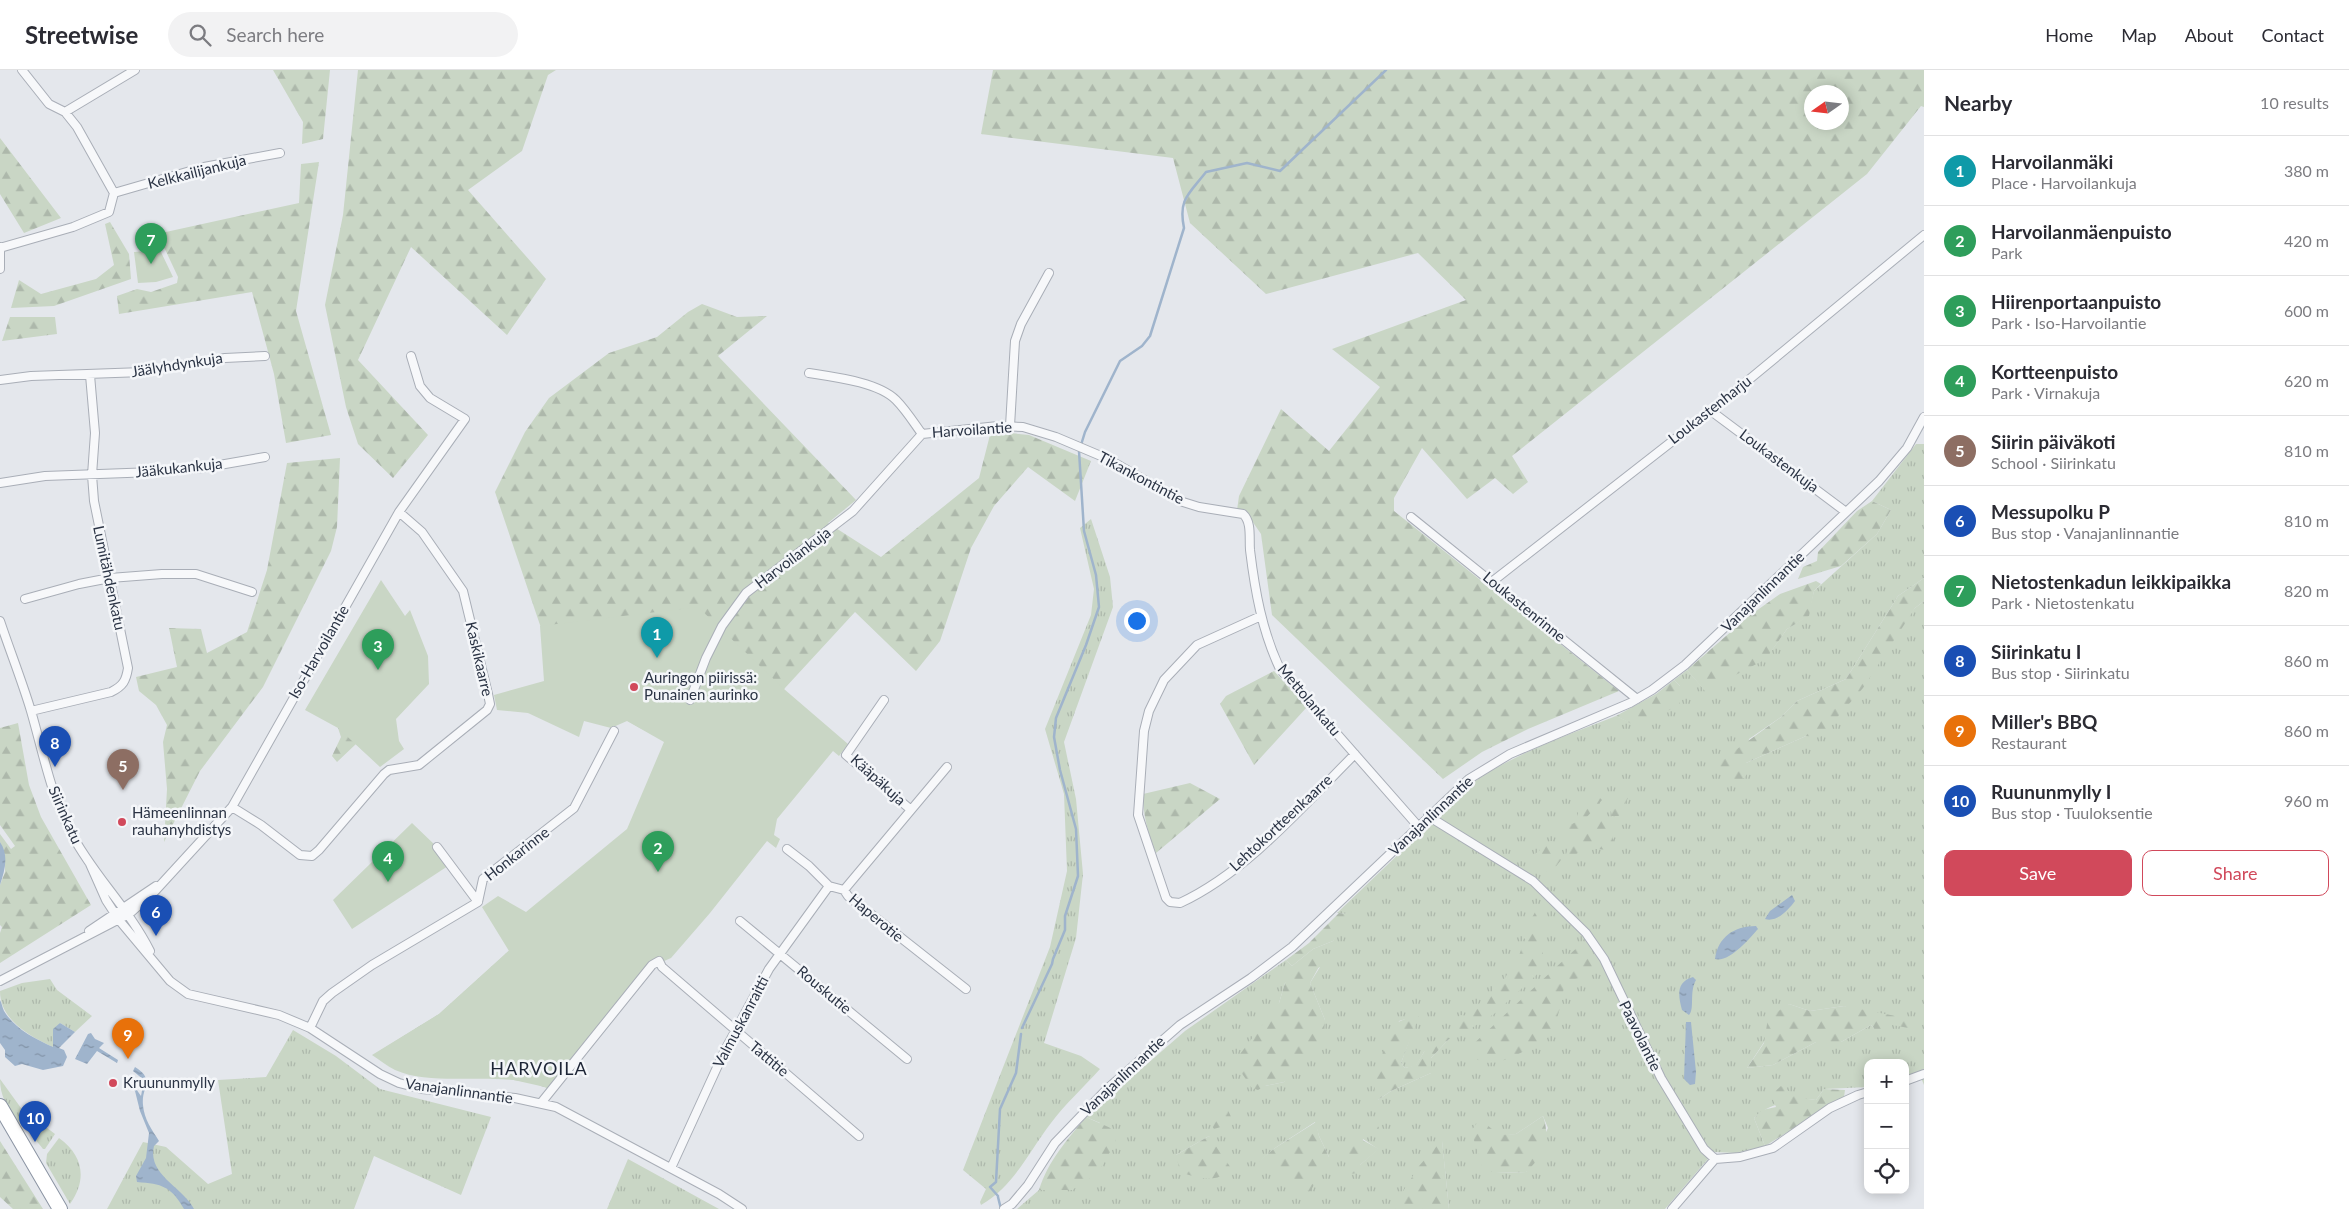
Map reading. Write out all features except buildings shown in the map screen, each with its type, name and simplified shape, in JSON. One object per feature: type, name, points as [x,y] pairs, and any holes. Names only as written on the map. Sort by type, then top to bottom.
[{"type":"highway","points":[[0,1106],[60,1209]]},
{"type":"highway","points":[[0,1114],[11,1126]]},
{"type":"street","points":[[0,270],[0,248],[94,219],[109,212],[114,193],[77,127],[65,112],[49,104],[22,70]]},
{"type":"street","points":[[65,112],[135,70]]},
{"type":"street","name":"Kelkkailijankuja","points":[[114,193],[204,167],[280,153]]},
{"type":"street","name":"Loukastenharju","points":[[1493,581],[1712,410],[1924,235]]},
{"type":"street","points":[[1010,426],[1016,341],[1021,324],[1049,273]]},
{"type":"street","name":"Jäälyhdynkuja","points":[[0,380],[31,376],[143,372],[225,358],[265,356]]},
{"type":"street","name":"Iso-Harvoilantie","points":[[0,981],[129,914],[167,878],[232,807],[399,512],[465,419],[430,398],[420,386],[411,356]]},
{"type":"street","name":"Harvoilantie","points":[[809,373],[848,379],[884,392],[896,399],[922,434],[1010,426],[1023,427],[1056,437],[1093,453]]},
{"type":"street","name":"Lumitähdenkatu","points":[[31,711],[112,692],[122,686],[128,668],[96,519],[92,476],[95,432],[90,375]]},
{"type":"street","name":"Loukastenkuja","points":[[1712,410],[1846,512]]},
{"type":"street","name":"Vanajanlinnantie","points":[[1004,1209],[1012,1204],[1028,1185],[1055,1143],[1106,1088],[1180,1026],[1251,978],[1292,947],[1469,779],[1502,758],[1602,717],[1637,699],[1670,678],[1703,650],[1896,464],[1924,418]]},
{"type":"street","name":"Harvoilankuja","points":[[690,700],[706,658],[722,626],[746,593],[853,511],[922,434]]},
{"type":"street","name":"Tikankontintie","points":[[1093,453],[1108,459],[1183,502],[1199,507],[1238,512],[1247,519]]},
{"type":"street","name":"Jääkukankuja","points":[[0,483],[45,476],[92,476],[202,468],[265,457]]},
{"type":"street","name":"Kaskikaarre","points":[[232,807],[300,855],[312,856],[384,774],[389,770],[420,765],[487,710],[490,704],[488,694],[463,591],[422,532],[399,512]]},
{"type":"street","name":"Loukastenrinne","points":[[1411,517],[1493,581],[1637,699]]},
{"type":"street","name":"Mettolankatu","points":[[1247,519],[1260,616],[1271,650],[1280,669],[1418,826]]},
{"type":"street","points":[[25,599],[79,584],[110,578],[162,574],[196,574],[252,592]]},
{"type":"street","name":"Lehtokortteenkaarre","points":[[1260,616],[1197,645],[1164,680],[1149,711],[1144,731],[1138,815],[1166,898],[1170,902],[1180,903],[1235,869],[1355,754]]},
{"type":"street","name":"Siirinkatu","points":[[0,621],[31,711],[44,767],[59,809],[119,920]]},
{"type":"street","name":"Kääpäkuja","points":[[884,700],[846,755],[910,808]]},
{"type":"street","name":"Honkarinne","points":[[310,1028],[323,1001],[332,993],[372,965],[478,902],[483,879],[574,808],[614,731]]},
{"type":"street","points":[[844,890],[910,808],[947,766]]},
{"type":"street","name":"Paavolantie","points":[[1428,816],[1533,880],[1586,933],[1604,959],[1661,1078],[1704,1149],[1715,1158]]},
{"type":"street","points":[[437,847],[478,902]]},
{"type":"street","points":[[787,849],[809,866],[829,886]]},
{"type":"street","name":"Siirinkatu","points":[[90,864],[129,914]]},
{"type":"street","name":"Iso-Harvoilantie","points":[[75,942],[123,906],[167,878]]},
{"type":"street","name":"Haperotie","points":[[829,886],[844,890],[848,896],[884,927],[966,989]]},
{"type":"street","name":"Valmuskanraitti","points":[[671,1168],[736,1031],[780,954],[829,886]]},
{"type":"street","name":"Vanajanlinnantie","points":[[129,914],[154,960]]},
{"type":"street","name":"Vanajanlinnantie","points":[[119,920],[170,981],[188,994],[279,1015],[310,1028],[380,1074],[399,1083],[422,1088],[542,1103],[572,1114],[742,1209]]},
{"type":"street","name":"Rouskutie","points":[[740,921],[907,1059]]},
{"type":"street","name":"Tattitie","points":[[542,1103],[652,965],[659,961],[662,967],[859,1136]]},
{"type":"street","points":[[1909,1080],[1924,1074]]},
{"type":"street","points":[[1672,1209],[1715,1158],[1740,1157],[1773,1148],[1830,1108],[1864,1093]]},
{"type":"green space","points":[[273,70],[330,70],[323,139],[302,144],[303,122]]},
{"type":"green space","points":[[358,70],[556,70],[548,75],[522,151],[468,190],[546,279],[507,335],[411,247],[358,360],[428,435],[393,478],[358,444],[346,407],[325,305],[343,215]]},
{"type":"green space","points":[[993,70],[1924,70],[1924,107],[1921,106],[1867,174],[1512,456],[1528,482],[1513,494],[1495,478],[1467,499],[1422,448],[1394,498],[1394,511],[1619,691],[1528,729],[1482,752],[1443,779],[1272,615],[1261,534],[1248,515],[1237,510],[1239,496],[1281,409],[1329,451],[1380,387],[1332,349],[1466,300],[1418,253],[1266,294],[1190,223],[1173,158],[981,134]]},
{"type":"green space","points":[[0,138],[61,218],[24,233],[0,194]]},
{"type":"green space","points":[[319,162],[296,311],[331,435],[286,443],[274,374],[252,292],[119,314],[117,296],[137,289],[151,292],[177,283],[178,277],[163,245],[143,249],[143,237],[299,203],[301,164]]},
{"type":"green space","points":[[110,222],[129,254],[131,279],[54,306],[11,308],[19,280],[41,294],[96,279],[114,265],[105,224]]},
{"type":"green space","points":[[160,250],[173,277],[156,282],[138,283],[134,252]]},
{"type":"green space","points":[[702,304],[737,317],[767,316],[718,356],[856,500],[828,523],[881,557],[979,478],[991,431],[1029,435],[1091,461],[1075,501],[1028,467],[994,506],[971,548],[940,641],[916,671],[855,612],[785,688],[545,1087],[381,1050],[439,1014],[633,838],[675,747],[560,684],[495,492],[525,432],[549,398],[609,353],[657,337],[688,312]]},
{"type":"green space","points":[[10,317],[55,317],[57,334],[2,341]]},
{"type":"green space","points":[[1916,444],[1924,444],[1924,578],[1898,596],[1846,679],[1797,701],[1781,717],[1749,739],[1746,763],[1806,736],[1915,608],[1924,601],[1924,1085],[1919,1073],[1909,1078],[1909,1059],[1864,1059],[1864,1087],[1824,1089],[1816,1100],[1783,1103],[1760,1113],[1754,1118],[1765,1146],[1736,1153],[1714,1152],[1665,1209],[1449,1209],[1442,1141],[1396,1209],[1017,1209],[1039,1190],[1072,1190],[1100,1123],[1086,1117],[1185,1031],[1286,960],[1292,966],[1313,949],[1333,941],[1347,914],[1337,913],[1475,781],[1508,761],[1616,716],[1638,726],[1680,686],[1674,680],[1687,670],[1703,688],[1772,650],[1787,629],[1803,619],[1809,611],[1814,591],[1877,534],[1891,510],[1872,501]],"holes":[[[1320,967],[1310,983],[1325,1020],[1284,1082],[1265,1086],[1279,1003],[1285,983]],[[1789,1004],[1810,1011],[1844,1006],[1892,1025],[1874,1028],[1871,1025],[1841,1042],[1816,1042],[1773,1065],[1747,1068]],[[1406,1019],[1410,1038],[1401,1063],[1405,1068],[1416,1066],[1424,1052],[1449,1039],[1431,1058],[1431,1073],[1391,1091],[1378,1100],[1399,1021]],[[1543,1116],[1548,1128],[1526,1172],[1496,1173],[1499,1136],[1516,1134]],[[1315,1122],[1329,1157],[1260,1161],[1275,1148]],[[1209,1136],[1215,1155],[1176,1155]],[[1363,1139],[1378,1149],[1360,1165]]]},
{"type":"green space","points":[[340,458],[337,527],[331,551],[263,687],[200,771],[164,842],[167,789],[163,742],[167,725],[156,705],[139,691],[136,677],[177,667],[169,628],[201,629],[207,653],[247,632],[267,570],[287,463]]},
{"type":"green space","points":[[1872,501],[1891,510],[1877,534],[1841,566],[1798,579],[1803,567],[1817,561],[1818,552],[1857,511]]},
{"type":"green space","points":[[1091,519],[1110,577],[1113,607],[1064,742],[1076,799],[1083,874],[1076,938],[1044,1043],[1081,1056],[1100,1069],[1056,1116],[1012,1179],[993,1197],[981,1205],[980,1202],[986,1189],[963,1170],[1050,947],[1067,871],[1064,794],[1045,729],[1091,615],[1094,589],[1080,528]]},
{"type":"green space","points":[[1924,578],[1924,601],[1915,608],[1863,688],[1820,737],[1806,736],[1746,763],[1748,773],[1738,785],[1731,785],[1715,765],[1781,717],[1797,701],[1846,679],[1898,596]]},
{"type":"green space","points":[[381,580],[405,616],[410,610],[428,656],[429,684],[396,719],[399,741],[404,749],[380,767],[338,728],[305,710]]},
{"type":"green space","points":[[1816,581],[1821,584],[1814,591],[1809,616],[1787,629],[1766,659],[1705,691],[1687,670],[1749,616],[1780,594]]},
{"type":"green space","points":[[698,607],[784,689],[848,744],[839,756],[833,751],[777,819],[774,835],[780,839],[776,848],[767,841],[710,913],[671,958],[662,962],[659,957],[649,963],[549,1089],[511,1080],[430,1078],[412,1075],[389,1067],[372,1055],[439,1014],[509,951],[482,907],[498,896],[526,912],[627,829],[664,742],[627,721],[611,728],[584,721],[579,737],[528,713],[497,710],[494,695],[544,681],[540,626]]},
{"type":"green space","points":[[1274,671],[1307,707],[1254,765],[1220,704],[1226,696]]},
{"type":"green space","points":[[1674,680],[1680,686],[1680,704],[1638,727],[1616,716],[1656,694]]},
{"type":"green space","points":[[339,720],[368,755],[356,744],[337,762],[332,756],[341,737],[338,728]]},
{"type":"green space","points":[[18,723],[29,785],[41,817],[91,905],[0,963],[0,933],[2,927],[0,925],[0,885],[5,872],[5,856],[0,842],[0,834],[11,849],[15,846],[0,825],[0,728]]},
{"type":"green space","points":[[1190,783],[1220,799],[1156,853],[1146,824],[1143,794]]},
{"type":"green space","points":[[1597,795],[1602,800],[1586,818],[1589,821],[1603,817],[1610,824],[1614,843],[1608,850],[1587,848],[1571,857],[1566,855],[1570,839],[1560,833],[1555,817],[1572,824],[1578,821],[1578,809]]},
{"type":"green space","points":[[1619,795],[1628,798],[1619,816],[1612,816],[1610,807],[1614,797]]},
{"type":"green space","points":[[412,823],[437,847],[451,864],[352,929],[333,900]]},
{"type":"green space","points":[[1551,841],[1559,847],[1561,860],[1554,869],[1540,873],[1535,854]]},
{"type":"green space","points":[[1536,910],[1543,914],[1540,936],[1545,967],[1494,1014],[1462,1034],[1455,1030],[1452,1023],[1460,1015],[1469,1016],[1476,1006],[1490,996],[1496,982],[1503,982],[1512,965],[1517,961],[1521,950],[1528,942],[1521,935]]},
{"type":"green space","points":[[1339,913],[1347,914],[1349,920],[1333,941],[1313,949],[1292,966],[1286,960],[1309,943]]},
{"type":"green space","points":[[1582,943],[1589,945],[1600,968],[1585,977],[1565,981],[1557,1017],[1547,1039],[1513,1057],[1496,1062],[1488,1063],[1474,1057],[1468,1049]]},
{"type":"green space","points":[[1326,954],[1310,983],[1325,1020],[1323,1046],[1284,1082],[1265,1086],[1258,1090],[1252,1088],[1234,1062],[1279,1003],[1285,983],[1310,955]]},
{"type":"green space","points":[[50,979],[57,990],[92,1016],[75,1032],[60,1023],[53,1047],[35,1038],[10,1019],[1,1001],[0,991],[22,983]]},
{"type":"green space","points":[[1789,1004],[1810,1011],[1844,1006],[1906,1018],[1914,1029],[1892,1025],[1881,1037],[1876,1035],[1871,1025],[1841,1042],[1816,1042],[1773,1065],[1747,1068],[1764,1043],[1768,1018]]},
{"type":"green space","points":[[1412,1016],[1419,1016],[1401,1063],[1405,1068],[1416,1065],[1424,1052],[1439,1036],[1450,1038],[1431,1058],[1431,1073],[1391,1091],[1378,1100],[1374,1098],[1376,1070],[1386,1045],[1398,1022]]},
{"type":"green space","points":[[293,1030],[336,1056],[380,1089],[491,1117],[461,1195],[374,1156],[354,1209],[107,1209],[143,1142],[166,1147],[208,1184],[232,1174],[218,1080],[266,1077]]},
{"type":"green space","points":[[0,1079],[21,1108],[55,1134],[45,1149],[9,1109],[1,1090]]},
{"type":"green space","points":[[1781,1086],[1799,1098],[1816,1100],[1824,1089],[1845,1090],[1844,1097],[1765,1146],[1754,1118],[1762,1110],[1776,1107],[1771,1095]]},
{"type":"green space","points":[[1227,1108],[1232,1119],[1224,1126],[1214,1129],[1210,1123],[1217,1109]]},
{"type":"green space","points":[[1543,1116],[1546,1132],[1544,1147],[1537,1160],[1526,1172],[1496,1173],[1483,1169],[1471,1131],[1480,1119],[1499,1135],[1516,1134]]},
{"type":"green space","points":[[1086,1117],[1115,1130],[1116,1142],[1097,1174],[1072,1190],[1039,1190],[1053,1160]]},
{"type":"green space","points":[[1373,1117],[1379,1128],[1375,1135],[1361,1128],[1364,1119]]},
{"type":"green space","points":[[1316,1122],[1319,1136],[1329,1157],[1310,1192],[1259,1161],[1275,1148]]},
{"type":"green space","points":[[1209,1136],[1231,1168],[1220,1177],[1207,1179],[1180,1172],[1176,1155]]},
{"type":"green space","points":[[1355,1136],[1379,1149],[1360,1165],[1357,1173],[1350,1174],[1345,1159],[1345,1150]]},
{"type":"green space","points":[[59,1138],[74,1153],[80,1169],[79,1186],[70,1204],[46,1163],[47,1154]]},
{"type":"green space","points":[[1442,1140],[1449,1209],[1392,1209],[1419,1166]]},
{"type":"green space","points":[[0,1141],[43,1209],[13,1209],[0,1197]]},
{"type":"green space","points":[[628,1159],[719,1209],[607,1209]]},
{"type":"water","points":[[0,842],[5,857],[5,868],[0,885]]},
{"type":"water","points":[[1792,895],[1795,901],[1786,911],[1774,919],[1765,919],[1770,911]]},
{"type":"water","points":[[1756,926],[1758,929],[1732,954],[1715,959],[1723,939],[1728,934],[1741,928]]},
{"type":"water","points":[[1693,977],[1696,980],[1693,990],[1692,1009],[1689,1015],[1682,1010],[1679,994],[1684,982]]},
{"type":"water","points":[[0,1000],[4,1011],[13,1023],[32,1037],[53,1047],[53,1029],[60,1023],[75,1032],[59,1048],[64,1050],[67,1057],[63,1066],[43,1070],[22,1064],[15,1066],[5,1057],[5,1050],[0,1043]]},
{"type":"water","points":[[1686,1022],[1691,1022],[1696,1072],[1695,1084],[1690,1085],[1684,1079]]},
{"type":"water","points":[[91,1033],[95,1039],[104,1043],[99,1048],[118,1060],[117,1063],[97,1051],[87,1064],[75,1059],[88,1034]]},
{"type":"water","points":[[135,1067],[145,1076],[146,1080],[143,1105],[147,1120],[159,1141],[154,1146],[153,1156],[156,1165],[194,1209],[184,1209],[175,1195],[159,1185],[137,1182],[136,1176],[146,1158],[149,1133],[140,1111],[135,1091],[127,1083],[129,1079],[141,1096],[144,1080],[133,1071]]},
{"type":"waterway","points":[[1081,445],[1085,432],[1120,361],[1142,346],[1150,336],[1184,228],[1183,210],[1186,197],[1206,172],[1247,163],[1280,171],[1386,70]]},
{"type":"waterway","points":[[1076,829],[1060,770],[1054,737],[1056,718],[1086,645],[1099,607],[1096,575],[1084,531],[1079,451]]},
{"type":"waterway","points":[[1022,1028],[1052,964],[1065,930],[1065,916],[1078,876],[1076,829]]},
{"type":"waterway","points":[[998,1196],[990,1187],[996,1182],[1000,1109],[1016,1073],[1021,1034]]},
{"type":"waterway","points":[[998,1197],[1001,1209]]},
{"type":"place","name":"Nietostenkadun leikkipaikka","points":[[151,264]]},
{"type":"place","name":"Harvoilanmäki","points":[[657,658]]},
{"type":"place","name":"Hiirenportaanpuisto","points":[[378,670]]},
{"type":"place","name":"Auringon piirissä: Punainen aurinko","points":[[634,687]]},
{"type":"place","name":"Siirinkatu I","points":[[55,767]]},
{"type":"place","name":"Siirin päiväkoti","points":[[123,790]]},
{"type":"place","name":"Hämeenlinnan rauhanyhdistys","points":[[122,822]]},
{"type":"place","name":"Harvoilanmäenpuisto","points":[[658,872]]},
{"type":"place","name":"Kortteenpuisto","points":[[388,882]]},
{"type":"place","name":"Messupolku P","points":[[156,936]]},
{"type":"place","name":"Miller's BBQ","points":[[128,1059]]},
{"type":"place","name":"Kruununmylly","points":[[113,1083]]},
{"type":"place","name":"Ruununmylly I","points":[[35,1142]]},
{"type":"district","name":"HARVOILA","points":[[539,1069]]}]
